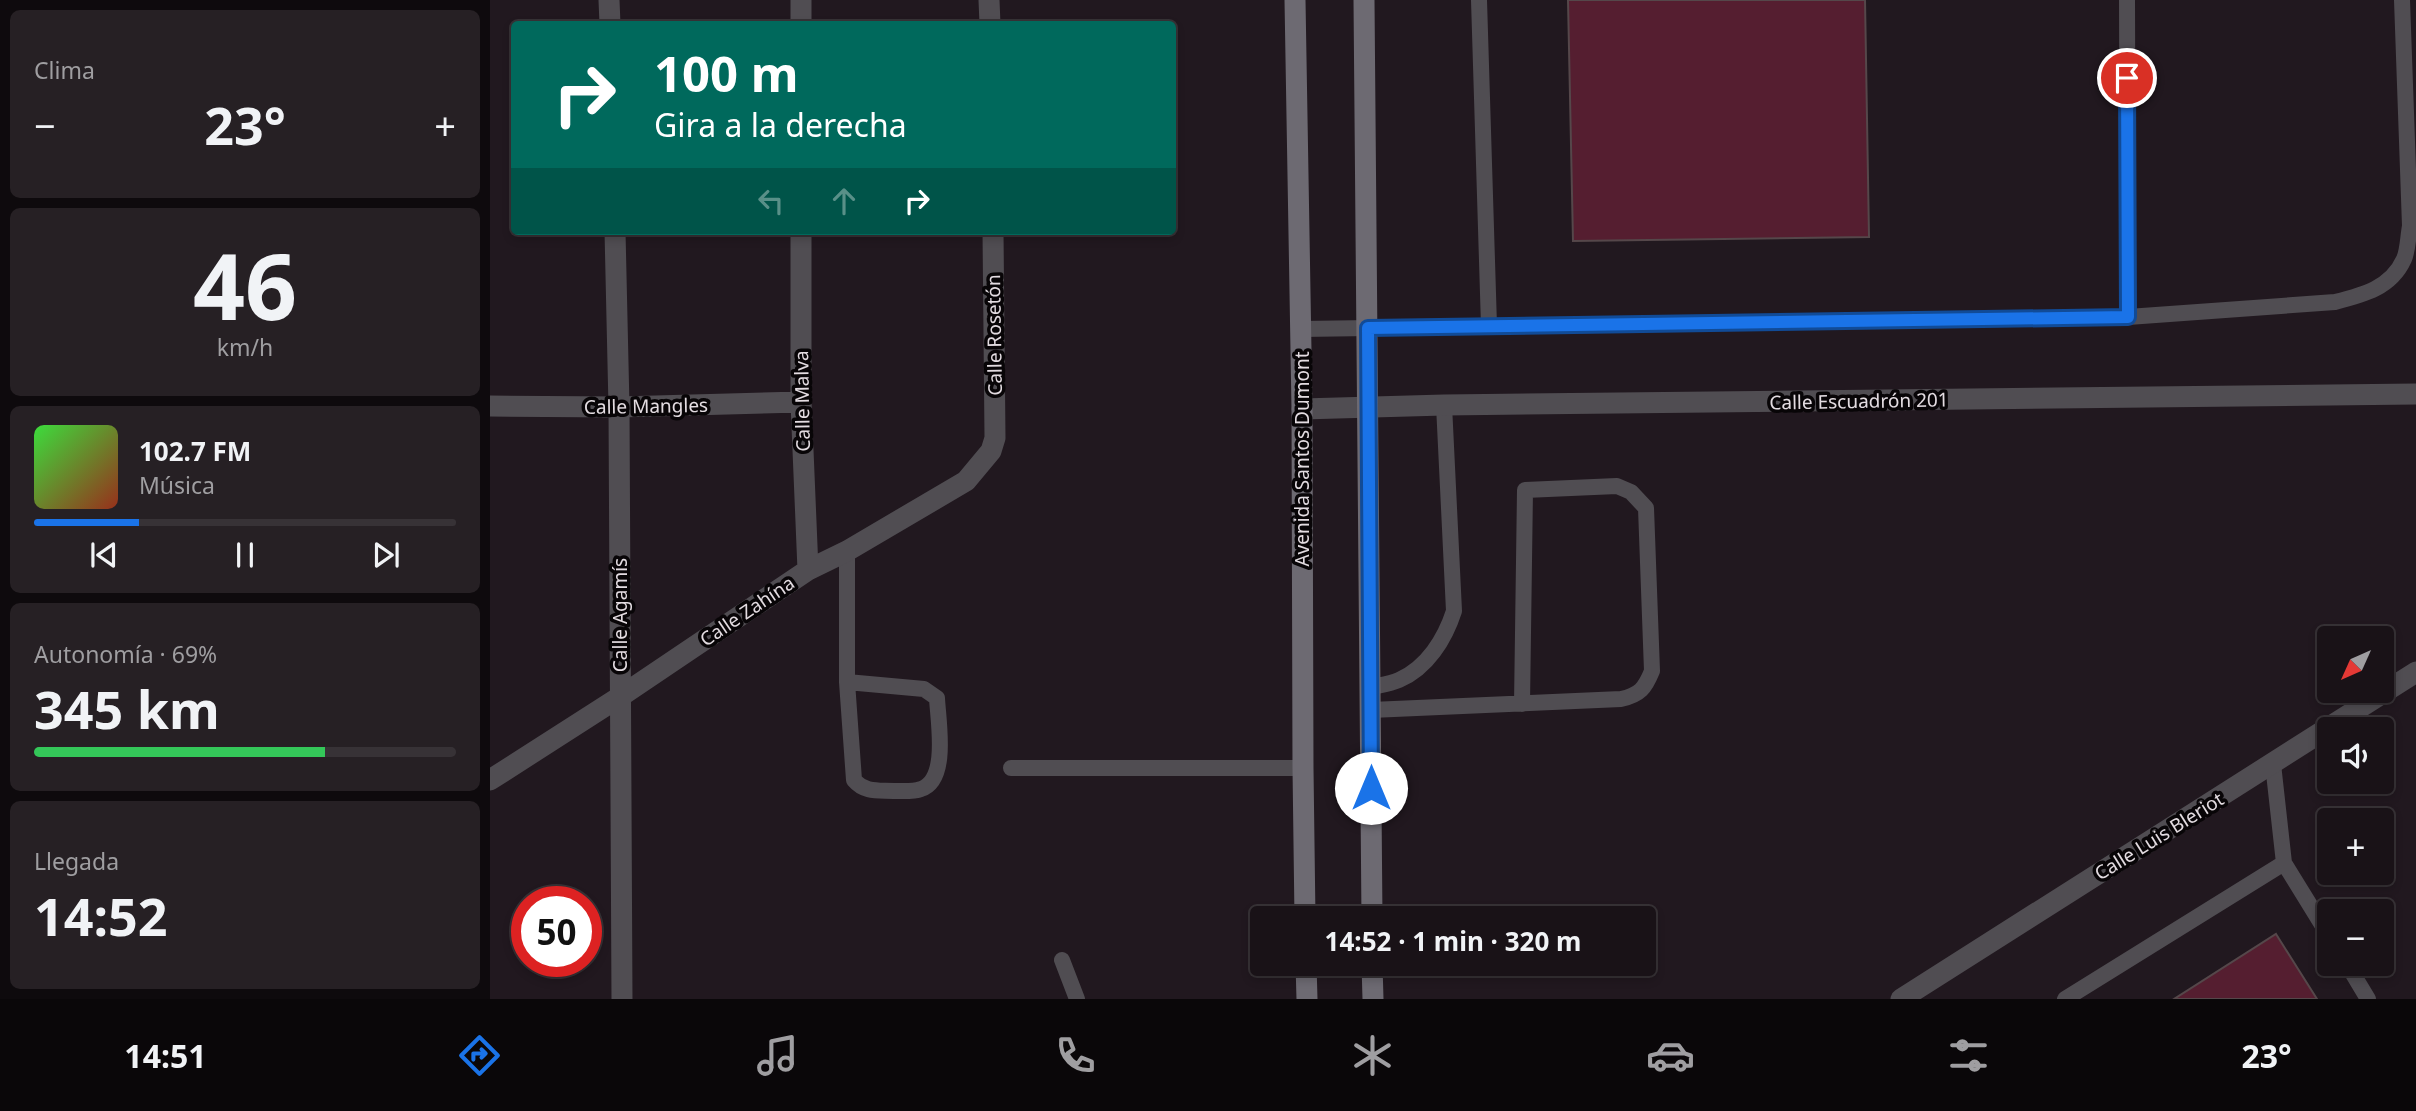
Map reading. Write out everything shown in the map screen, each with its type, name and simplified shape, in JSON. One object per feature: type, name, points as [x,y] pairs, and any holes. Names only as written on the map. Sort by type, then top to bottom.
[{"type":"main road","name":"Avenida Santos Dumont","points":[[1295,0],[1302,409],[1305,906]]},
{"type":"main road","points":[[1364,0],[1372,906]]},
{"type":"main road","points":[[1306,976],[1307,999]]},
{"type":"main road","points":[[1372,976],[1373,999]]},
{"type":"street","points":[[609,0],[610,21]]},
{"type":"street","points":[[801,0],[801,21]]},
{"type":"street","points":[[989,0],[990,21]]},
{"type":"street","name":"Calle Agamís","points":[[615,235],[619,407],[622,999]]},
{"type":"street","name":"Calle Malva","points":[[801,235],[801,402],[808,570]]},
{"type":"street","name":"Calle Rosetón","points":[[993,235],[995,438]]},
{"type":"street","name":"Calle Escuadrón 201","points":[[1302,409],[2416,394]]},
{"type":"street","name":"Calle Mangles","points":[[490,406],[619,407],[801,402]]},
{"type":"street","name":"Calle Zahína","points":[[490,780],[808,570],[847,551],[966,481],[991,451],[995,438]]},
{"type":"street","name":"Calle Luis Bleriot","points":[[1901,999],[2416,672]]},
{"type":"lane","points":[[1479,0],[1489,327]]},
{"type":"lane","points":[[2127,0],[2128,317]]},
{"type":"lane","points":[[1301,329],[2128,317],[2335,302],[2369,293],[2387,283],[2404,259],[2410,226],[2402,0]]},
{"type":"lane","points":[[1371,687],[1398,681],[1417,669],[1448,632],[1454,611],[1444,405]]},
{"type":"lane","points":[[1371,710],[1522,704],[1621,699],[1637,696],[1646,687],[1652,671],[1646,508],[1631,492],[1617,486],[1525,491],[1522,704]]},
{"type":"lane","points":[[847,551],[847,682],[853,775],[857,783],[869,790],[908,791],[923,789],[931,783],[939,766],[937,698],[924,689],[847,682]]},
{"type":"lane","points":[[2273,764],[2284,863],[2317,917]]},
{"type":"lane","points":[[1011,768],[1303,768]]},
{"type":"lane","points":[[2065,999],[2284,863]]},
{"type":"lane","points":[[1062,960],[1077,999]]},
{"type":"lane","points":[[2354,976],[2368,999]]},
{"type":"building","points":[[1568,0],[1865,0],[1869,237],[1573,241]]},
{"type":"building","points":[[2276,934],[2317,999],[2174,999]]},
{"type":"route","points":[[1371,788],[1368,328],[2128,317],[2127,78]]}]
